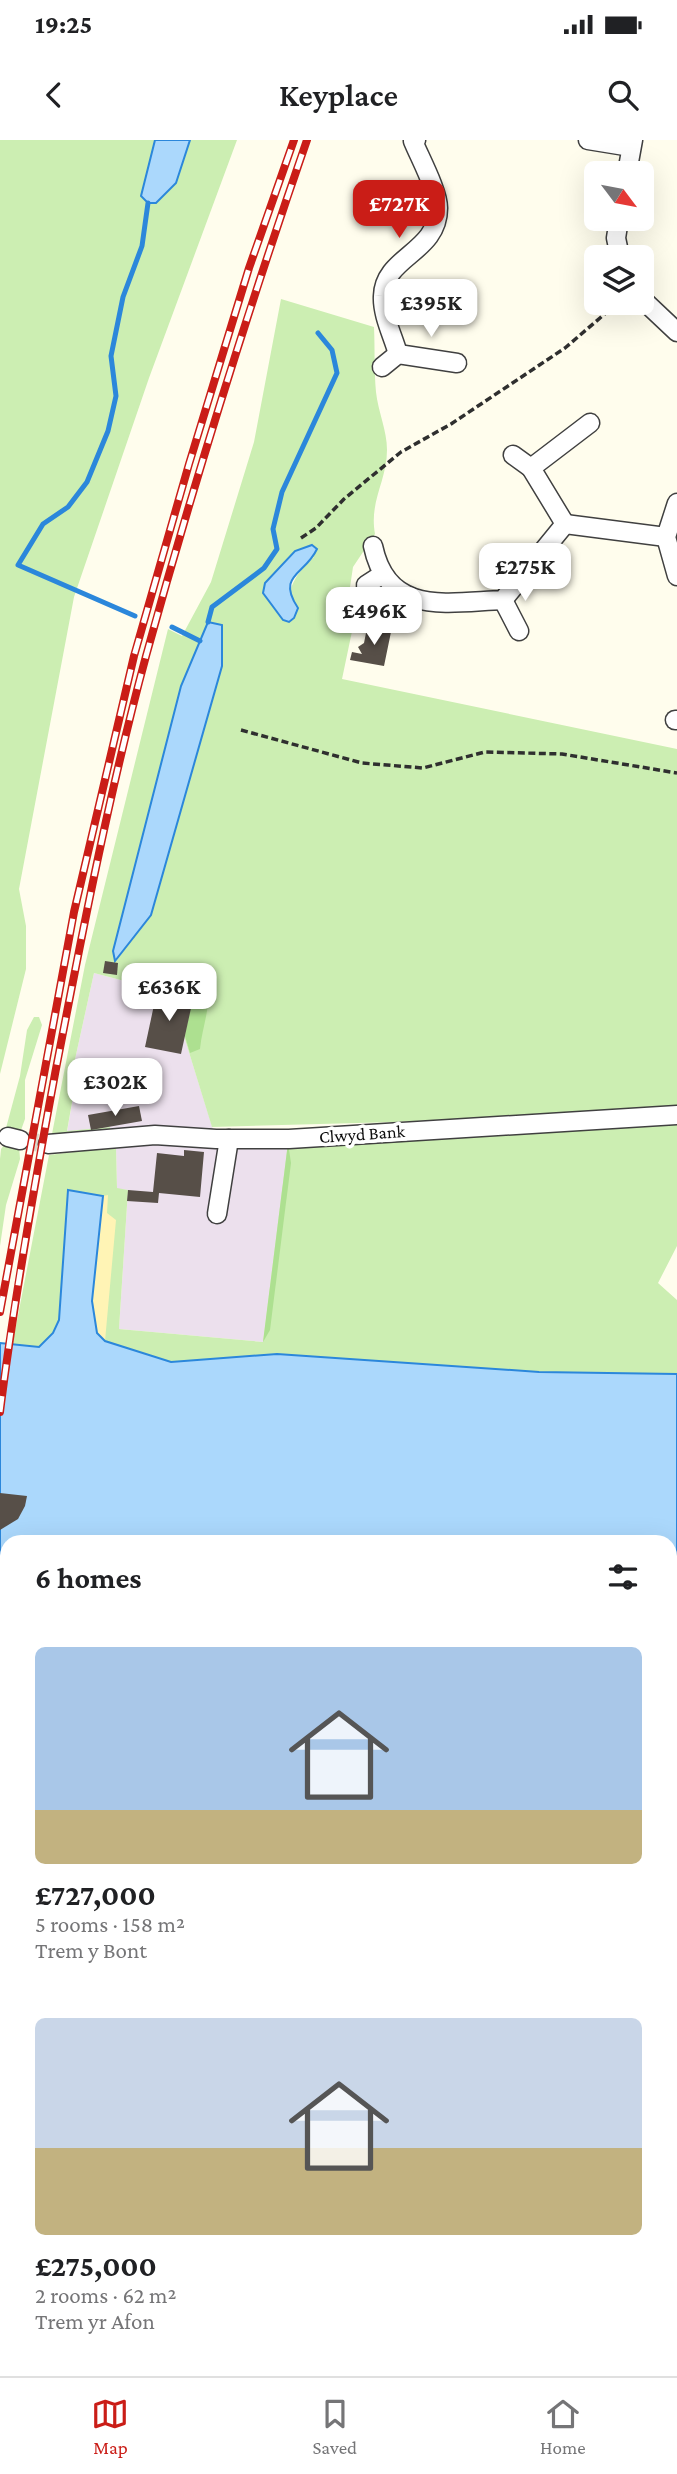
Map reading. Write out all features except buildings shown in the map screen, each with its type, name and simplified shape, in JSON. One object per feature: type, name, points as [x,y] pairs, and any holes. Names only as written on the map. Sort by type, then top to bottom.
[{"type":"street","points":[[398,354],[383,305],[383,292],[388,276],[428,241],[436,225],[438,205],[414,140]]},
{"type":"street","points":[[588,140],[632,144]]},
{"type":"street","points":[[654,310],[677,332]]},
{"type":"street","points":[[382,367],[398,354],[457,363]]},
{"type":"street","points":[[531,468],[590,423]]},
{"type":"street","points":[[513,455],[531,468],[565,524]]},
{"type":"street","points":[[677,503],[666,537],[677,576]]},
{"type":"street","points":[[565,524],[666,537]]},
{"type":"street","points":[[373,546],[377,565],[383,574],[415,600],[430,604],[503,600],[565,524]]},
{"type":"street","points":[[366,585],[383,574]]},
{"type":"street","points":[[503,600],[519,631]]},
{"type":"street","name":"Clwyd Bank","points":[[48,1144],[155,1135],[289,1139],[677,1115]]},
{"type":"street","points":[[216,1214],[229,1139]]},
{"type":"path","points":[[301,538],[316,528],[344,499],[401,452],[451,424],[565,348],[604,315]]},
{"type":"path","points":[[241,730],[362,763],[423,768],[485,752],[562,754],[677,773]]},
{"type":"shaded area","points":[[94,973],[193,999],[184,1036],[216,1139],[289,1139],[263,1342],[119,1329],[128,1190],[117,1189],[116,1147],[110,1128],[67,1132],[77,1074],[72,1073]]},
{"type":"green space","points":[[0,140],[237,140],[149,378],[74,597],[19,889],[26,926],[26,969],[0,1074]]},
{"type":"green space","points":[[281,299],[374,327],[376,392],[386,436],[386,461],[374,511],[375,534],[353,567],[349,594],[359,598],[342,679],[677,749],[677,1108],[395,1122],[212,1127],[184,1036],[193,999],[94,973],[72,1073],[77,1074],[67,1131],[110,1127],[111,1134],[51,1139],[85,965],[168,629],[182,636],[211,582],[254,442]],"holes":[[[295,551],[314,557],[295,579],[283,620],[263,593]]]},
{"type":"green space","points":[[179,969],[202,982],[207,991],[207,1012],[200,1049],[190,1053],[185,1036],[192,999],[139,985],[160,974]]},
{"type":"green space","points":[[34,1017],[39,1017],[42,1025],[25,1080],[25,1119],[20,1133],[7,1131],[27,1030]]},
{"type":"green space","points":[[677,1123],[677,1246],[658,1283],[677,1300],[677,1420],[9,1362],[49,1155],[116,1147],[117,1188],[128,1190],[119,1329],[263,1342],[288,1143]]},
{"type":"green space","points":[[6,1143],[19,1146],[20,1159],[6,1205],[0,1246],[0,1159],[1,1149]]},
{"type":"green space","points":[[288,1143],[291,1163],[270,1330],[263,1342]]},
{"type":"sand","points":[[108,1195],[107,1213],[116,1220],[105,1341],[97,1333],[92,1301],[103,1196]]},
{"type":"water","points":[[155,140],[190,140],[176,183],[156,203],[148,203],[141,196]]},
{"type":"water","points":[[312,545],[317,549],[312,558],[291,582],[292,597],[298,608],[289,622],[283,620],[263,593],[265,583],[295,551]]},
{"type":"water","points":[[208,622],[222,625],[222,666],[151,915],[115,961],[113,951],[181,686]]},
{"type":"water","points":[[68,1190],[103,1196],[92,1301],[97,1333],[105,1341],[171,1362],[277,1354],[539,1372],[677,1374],[677,1535],[0,1535],[0,1343],[39,1347],[53,1333],[59,1320]]},
{"type":"waterway","points":[[135,616],[18,565],[43,524],[68,507],[87,482],[108,431],[116,396],[111,356],[123,297],[142,246],[148,203]]},
{"type":"waterway","points":[[208,622],[212,607],[264,568],[277,549],[273,529],[282,492],[337,373],[332,350],[318,333]]},
{"type":"waterway","points":[[172,627],[200,641]]},
{"type":"tunnel","points":[[20,1140],[48,1144]]},
{"type":"railway","points":[[0,1312],[74,912],[134,656],[249,268],[294,140]]},
{"type":"railway","points":[[0,1412],[18,1285],[47,1116],[120,759],[146,656],[202,461],[307,140]]}]
